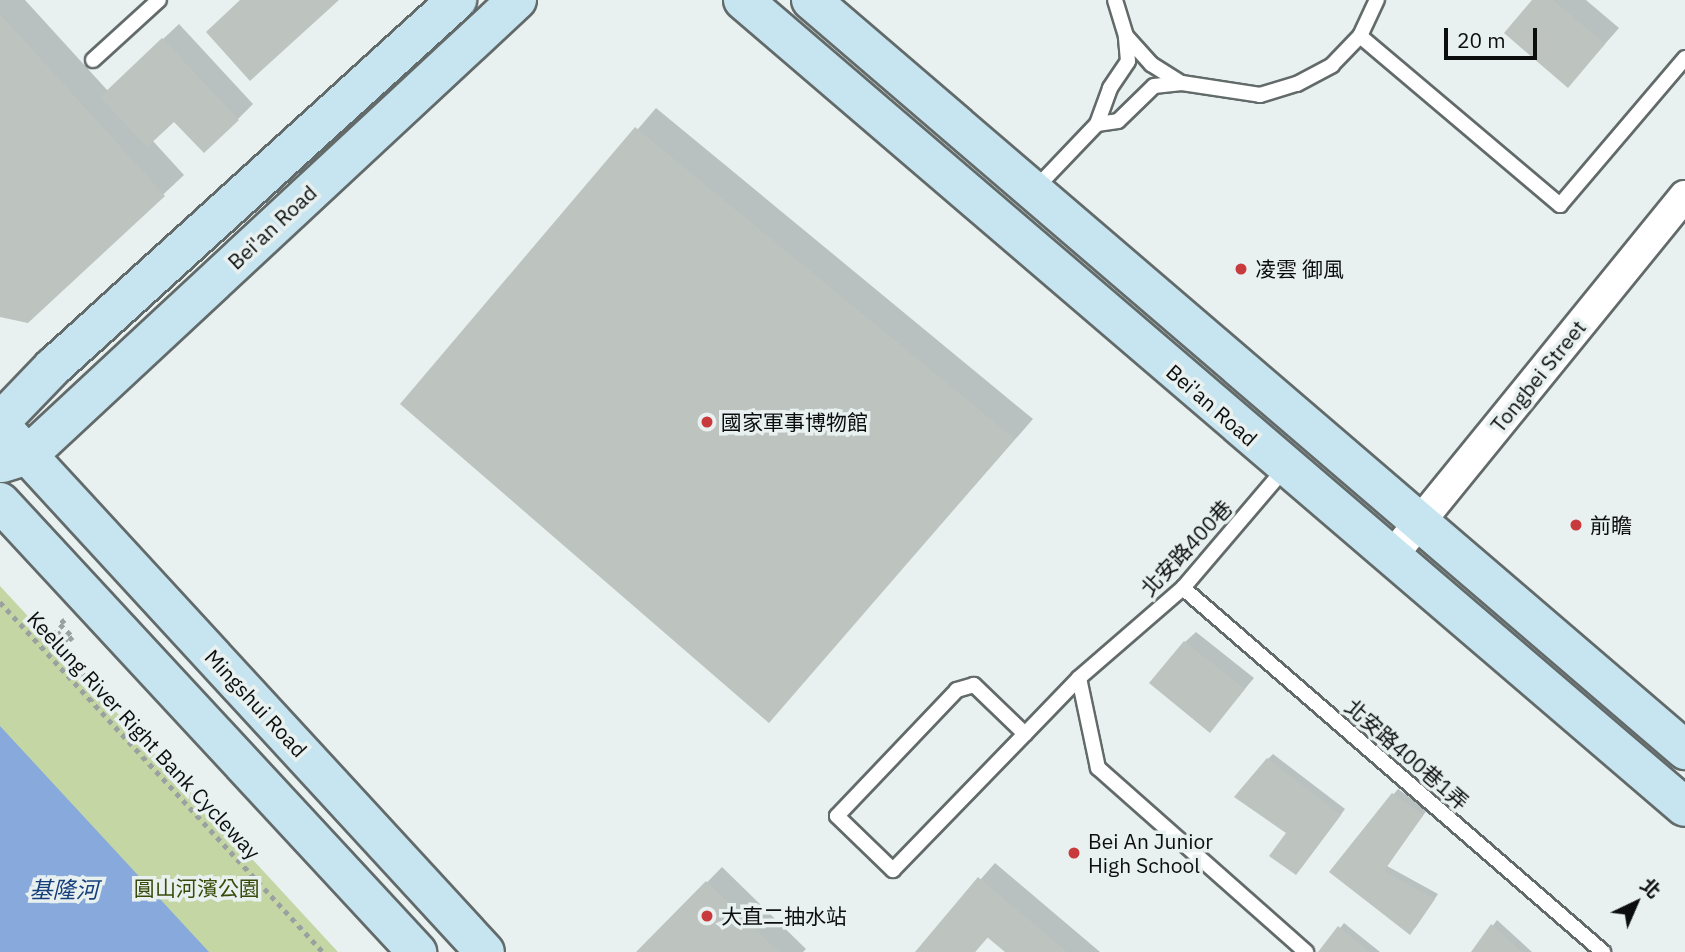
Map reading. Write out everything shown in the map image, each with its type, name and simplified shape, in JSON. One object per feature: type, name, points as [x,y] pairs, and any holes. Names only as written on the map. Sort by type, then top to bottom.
[{"type":"main road","name":"Bei'an Road","points":[[457,0],[53,367],[0,424],[14,459],[517,0]]},
{"type":"main road","name":"Bei'an Road","points":[[743,0],[1285,468],[1685,807]]},
{"type":"main road","points":[[811,0],[1685,750]]},
{"type":"main road","name":"Mingshui Road","points":[[14,459],[485,952]]},
{"type":"main road","points":[[0,502],[416,952]]},
{"type":"street","points":[[1003,224],[1033,191]]},
{"type":"street","name":"Tongbei Street","points":[[1392,556],[1685,196]]},
{"type":"lane","points":[[93,60],[159,0]]},
{"type":"lane","points":[[1033,191],[1097,124],[1110,88],[1128,61],[1126,36],[1115,0]]},
{"type":"lane","points":[[1097,124],[1118,121],[1154,86],[1182,83],[1260,95],[1297,84],[1332,65],[1360,36],[1377,0]]},
{"type":"lane","points":[[1126,36],[1151,64],[1182,83]]},
{"type":"lane","points":[[1360,36],[1560,205],[1685,58]]},
{"type":"lane","name":"北安路400巷","points":[[1025,734],[974,685],[957,690],[837,816],[893,870],[1025,734],[1079,678],[1183,588],[1285,468]]},
{"type":"lane","name":"北安路400巷1弄","points":[[1183,588],[1603,952]]},
{"type":"lane","points":[[1079,678],[1098,768],[1306,952]]},
{"type":"path","name":"Keelung River Right Bank Cycleway","points":[[0,602],[323,952]]},
{"type":"path","points":[[66,618],[60,624],[73,637],[67,642],[57,632],[50,638],[100,692],[91,700]]},
{"type":"green space","name":"圓山河濱公園","points":[[0,586],[338,952],[173,952],[0,764]]},
{"type":"water","name":"基隆河","points":[[0,726],[209,952],[0,952]]},
{"type":"building","points":[[240,0],[339,0],[250,81],[206,32]]},
{"type":"building","points":[[1532,0],[1553,0],[1605,44],[1568,88],[1504,33]]},
{"type":"building","points":[[0,14],[165,196],[28,323],[0,317]]},
{"type":"building","points":[[162,38],[239,120],[204,153],[174,122],[147,147],[100,97]]},
{"type":"building","name":"國家軍事博物館","points":[[635,127],[1015,439],[769,723],[400,404]]},
{"type":"building","points":[[1184,641],[1245,689],[1210,733],[1149,683]]},
{"type":"building","points":[[1267,758],[1341,815],[1296,875],[1269,856],[1286,833],[1234,797]]},
{"type":"building","points":[[1392,793],[1423,815],[1384,871],[1435,899],[1410,935],[1329,872]]},
{"type":"building","points":[[978,877],[1067,952],[1005,952],[987,937],[975,952],[915,952]]},
{"type":"building","name":"大直二抽水站","points":[[706,881],[779,952],[636,952]]},
{"type":"building","points":[[1491,924],[1522,952],[1471,952]]},
{"type":"building","points":[[1338,926],[1369,952],[1318,952]]},
{"type":"place","name":"凌雲 御風","points":[[1241,269]]},
{"type":"place","name":"國家軍事博物館","points":[[707,422]]},
{"type":"place","name":"前瞻","points":[[1576,525]]},
{"type":"place","name":"Bei An Junior High School","points":[[1074,853]]},
{"type":"place","name":"大直二抽水站","points":[[707,916]]}]
